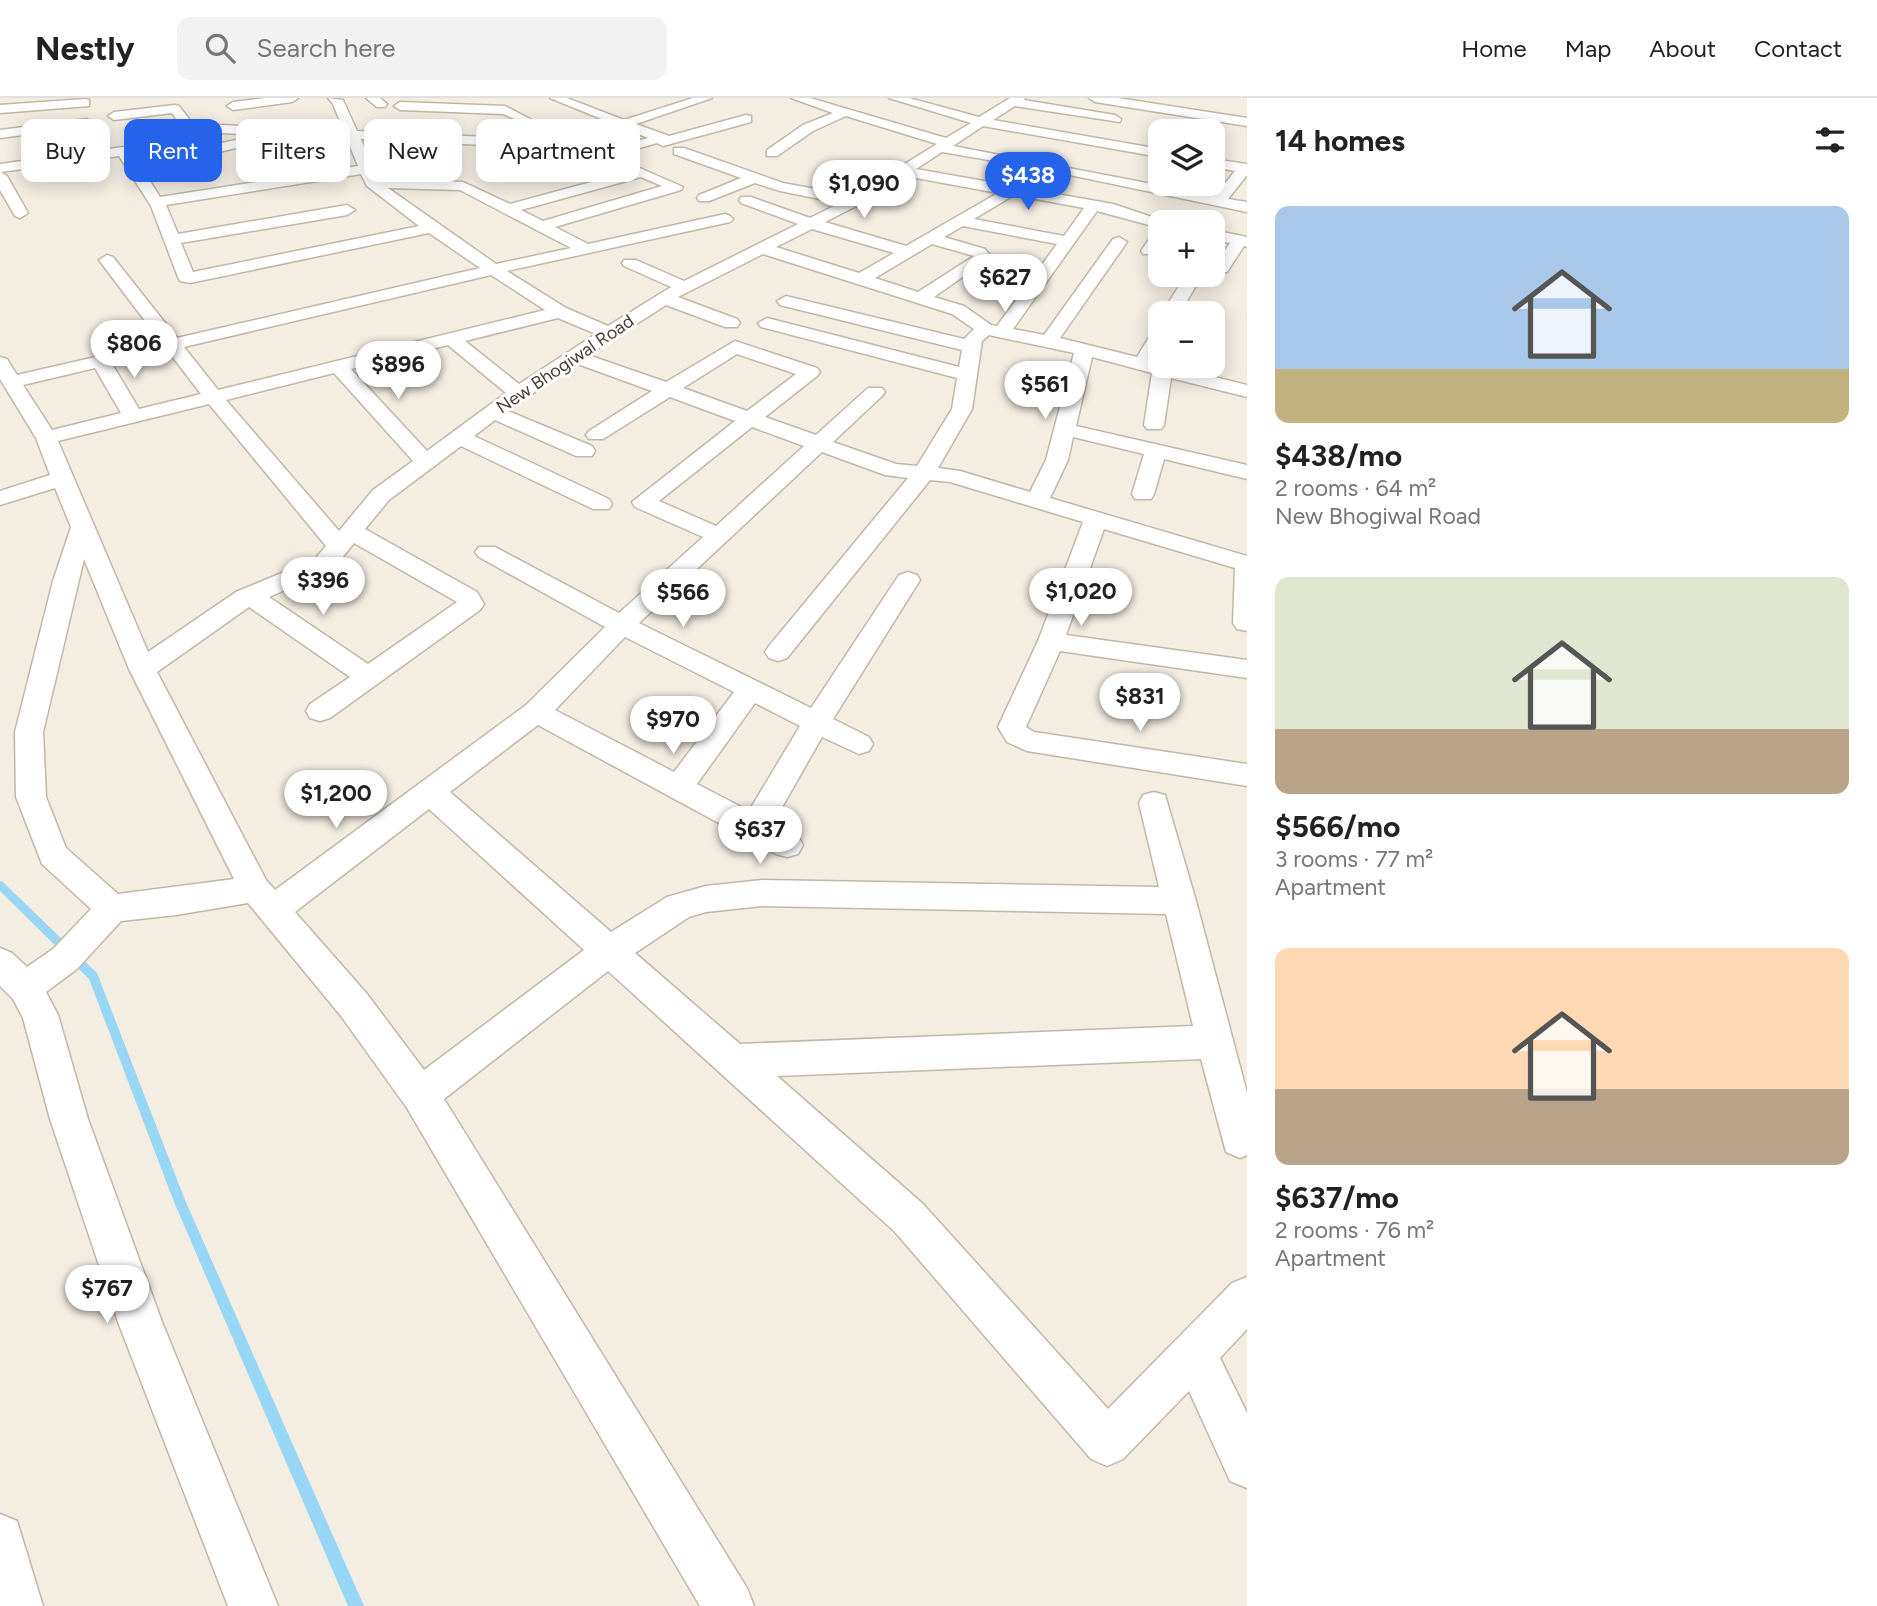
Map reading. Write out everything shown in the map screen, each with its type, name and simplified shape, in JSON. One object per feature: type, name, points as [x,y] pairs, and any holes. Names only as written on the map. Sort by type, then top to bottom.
[{"type":"street","points":[[237,119],[229,102],[292,98]]},
{"type":"street","points":[[334,98],[338,116],[353,138],[364,164]]},
{"type":"street","points":[[486,109],[499,98]]},
{"type":"street","points":[[561,100],[582,98]]},
{"type":"street","points":[[797,98],[945,145],[1247,207]]},
{"type":"street","points":[[895,98],[996,113],[1115,120]]},
{"type":"street","points":[[1095,98],[1188,113],[1228,125],[1247,122]]},
{"type":"street","points":[[1188,113],[1204,98]]},
{"type":"street","points":[[640,119],[710,99]]},
{"type":"street","points":[[561,100],[610,119]]},
{"type":"street","points":[[0,109],[85,101],[87,119]]},
{"type":"street","points":[[400,106],[456,103],[505,110],[524,119]]},
{"type":"street","points":[[976,103],[996,113],[1148,163]]},
{"type":"street","points":[[114,116],[175,109],[188,127],[217,136],[236,130]]},
{"type":"street","points":[[772,153],[808,128],[845,112]]},
{"type":"street","points":[[996,113],[1148,150]]},
{"type":"street","name":"New Bhogiwal Road","points":[[142,669],[250,596],[324,564],[381,495],[493,411],[573,356],[665,298],[767,241],[855,201],[996,113]]},
{"type":"street","points":[[892,126],[915,115]]},
{"type":"street","points":[[640,145],[746,119]]},
{"type":"street","points":[[0,134],[21,131]]},
{"type":"street","points":[[640,131],[664,140]]},
{"type":"street","points":[[350,138],[624,160],[642,173],[676,187],[541,226]]},
{"type":"street","points":[[353,138],[476,140]]},
{"type":"street","points":[[679,151],[780,187],[855,201]]},
{"type":"street","points":[[20,214],[5,195],[3,167],[21,164]]},
{"type":"street","points":[[1219,201],[1246,169],[1225,165]]},
{"type":"street","points":[[902,172],[1093,206],[1148,220]]},
{"type":"street","points":[[508,209],[642,173]]},
{"type":"street","points":[[156,202],[364,177]]},
{"type":"street","points":[[692,202],[754,178]]},
{"type":"street","points":[[143,182],[156,202],[186,277],[195,278],[432,228]]},
{"type":"street","points":[[376,182],[432,228],[560,312],[609,333]]},
{"type":"street","points":[[425,182],[463,186],[586,249]]},
{"type":"street","points":[[862,279],[1011,191]]},
{"type":"street","points":[[659,192],[692,202],[731,222],[495,269],[100,362],[6,373],[46,439],[142,669],[264,900],[354,1005],[420,1096],[729,1606]]},
{"type":"street","points":[[746,200],[810,223],[908,252]]},
{"type":"street","points":[[778,652],[924,473],[962,409],[973,339],[993,331],[1067,242],[1093,206]]},
{"type":"street","points":[[172,240],[347,210]]},
{"type":"street","points":[[960,221],[1067,242]]},
{"type":"street","points":[[1225,238],[1244,242],[1225,263]]},
{"type":"street","points":[[920,298],[983,257],[979,252],[931,239]]},
{"type":"street","points":[[767,241],[862,279],[958,310],[993,331],[1049,341],[1148,366]]},
{"type":"street","points":[[1049,341],[1119,242]]},
{"type":"street","points":[[107,260],[215,399],[345,539],[468,598],[471,604],[320,711]]},
{"type":"street","points":[[630,263],[685,287]]},
{"type":"street","points":[[665,298],[731,323]]},
{"type":"street","points":[[786,301],[972,347]]},
{"type":"street","points":[[46,439],[560,312]]},
{"type":"street","points":[[767,323],[968,375]]},
{"type":"street","points":[[452,339],[518,393]]},
{"type":"street","points":[[493,411],[590,443],[735,347],[810,372],[643,502],[646,506],[719,536]]},
{"type":"street","points":[[1036,503],[1057,460],[1084,350]]},
{"type":"street","points":[[1142,365],[1148,354]]},
{"type":"street","points":[[573,356],[893,470],[952,476],[1247,567],[1246,623]]},
{"type":"street","points":[[100,362],[134,418]]},
{"type":"street","points":[[340,368],[425,462]]},
{"type":"street","points":[[1154,425],[1161,378]]},
{"type":"street","points":[[1201,378],[1245,387]]},
{"type":"street","points":[[25,988],[65,959],[112,908],[176,902],[264,900],[430,792],[536,712],[622,625],[875,392]]},
{"type":"street","points":[[1065,429],[1247,472]]},
{"type":"street","points":[[459,437],[601,504]]},
{"type":"street","points":[[1143,494],[1156,451]]},
{"type":"street","points":[[0,498],[63,478]]},
{"type":"street","points":[[1095,521],[1051,641],[1012,727],[1017,735],[1027,741],[1247,775]]},
{"type":"street","points":[[82,528],[65,581],[29,732],[31,797],[52,855],[112,908]]},
{"type":"street","points":[[487,552],[622,625],[859,744]]},
{"type":"street","points":[[754,828],[816,723],[908,580]]},
{"type":"street","points":[[250,596],[369,677]]},
{"type":"street","points":[[1051,641],[1247,669]]},
{"type":"street","points":[[679,787],[750,690]]},
{"type":"street","points":[[536,712],[787,845]]},
{"type":"street","points":[[430,792],[909,1217],[1107,1443],[1195,1355],[1247,1298]]},
{"type":"street","points":[[1154,803],[1240,1139]]},
{"type":"street","points":[[420,1096],[609,951],[679,908],[706,898],[762,893],[1180,901]]},
{"type":"street","points":[[0,963],[25,988],[40,1015],[69,1118],[140,1321],[253,1606]]},
{"type":"street","points":[[733,1061],[1216,1042]]},
{"type":"street","points":[[1195,1355],[1247,1464]]},
{"type":"street","points":[[0,1538],[18,1606]]},
{"type":"waterway","points":[[0,885],[93,976],[180,1202],[356,1606]]}]
